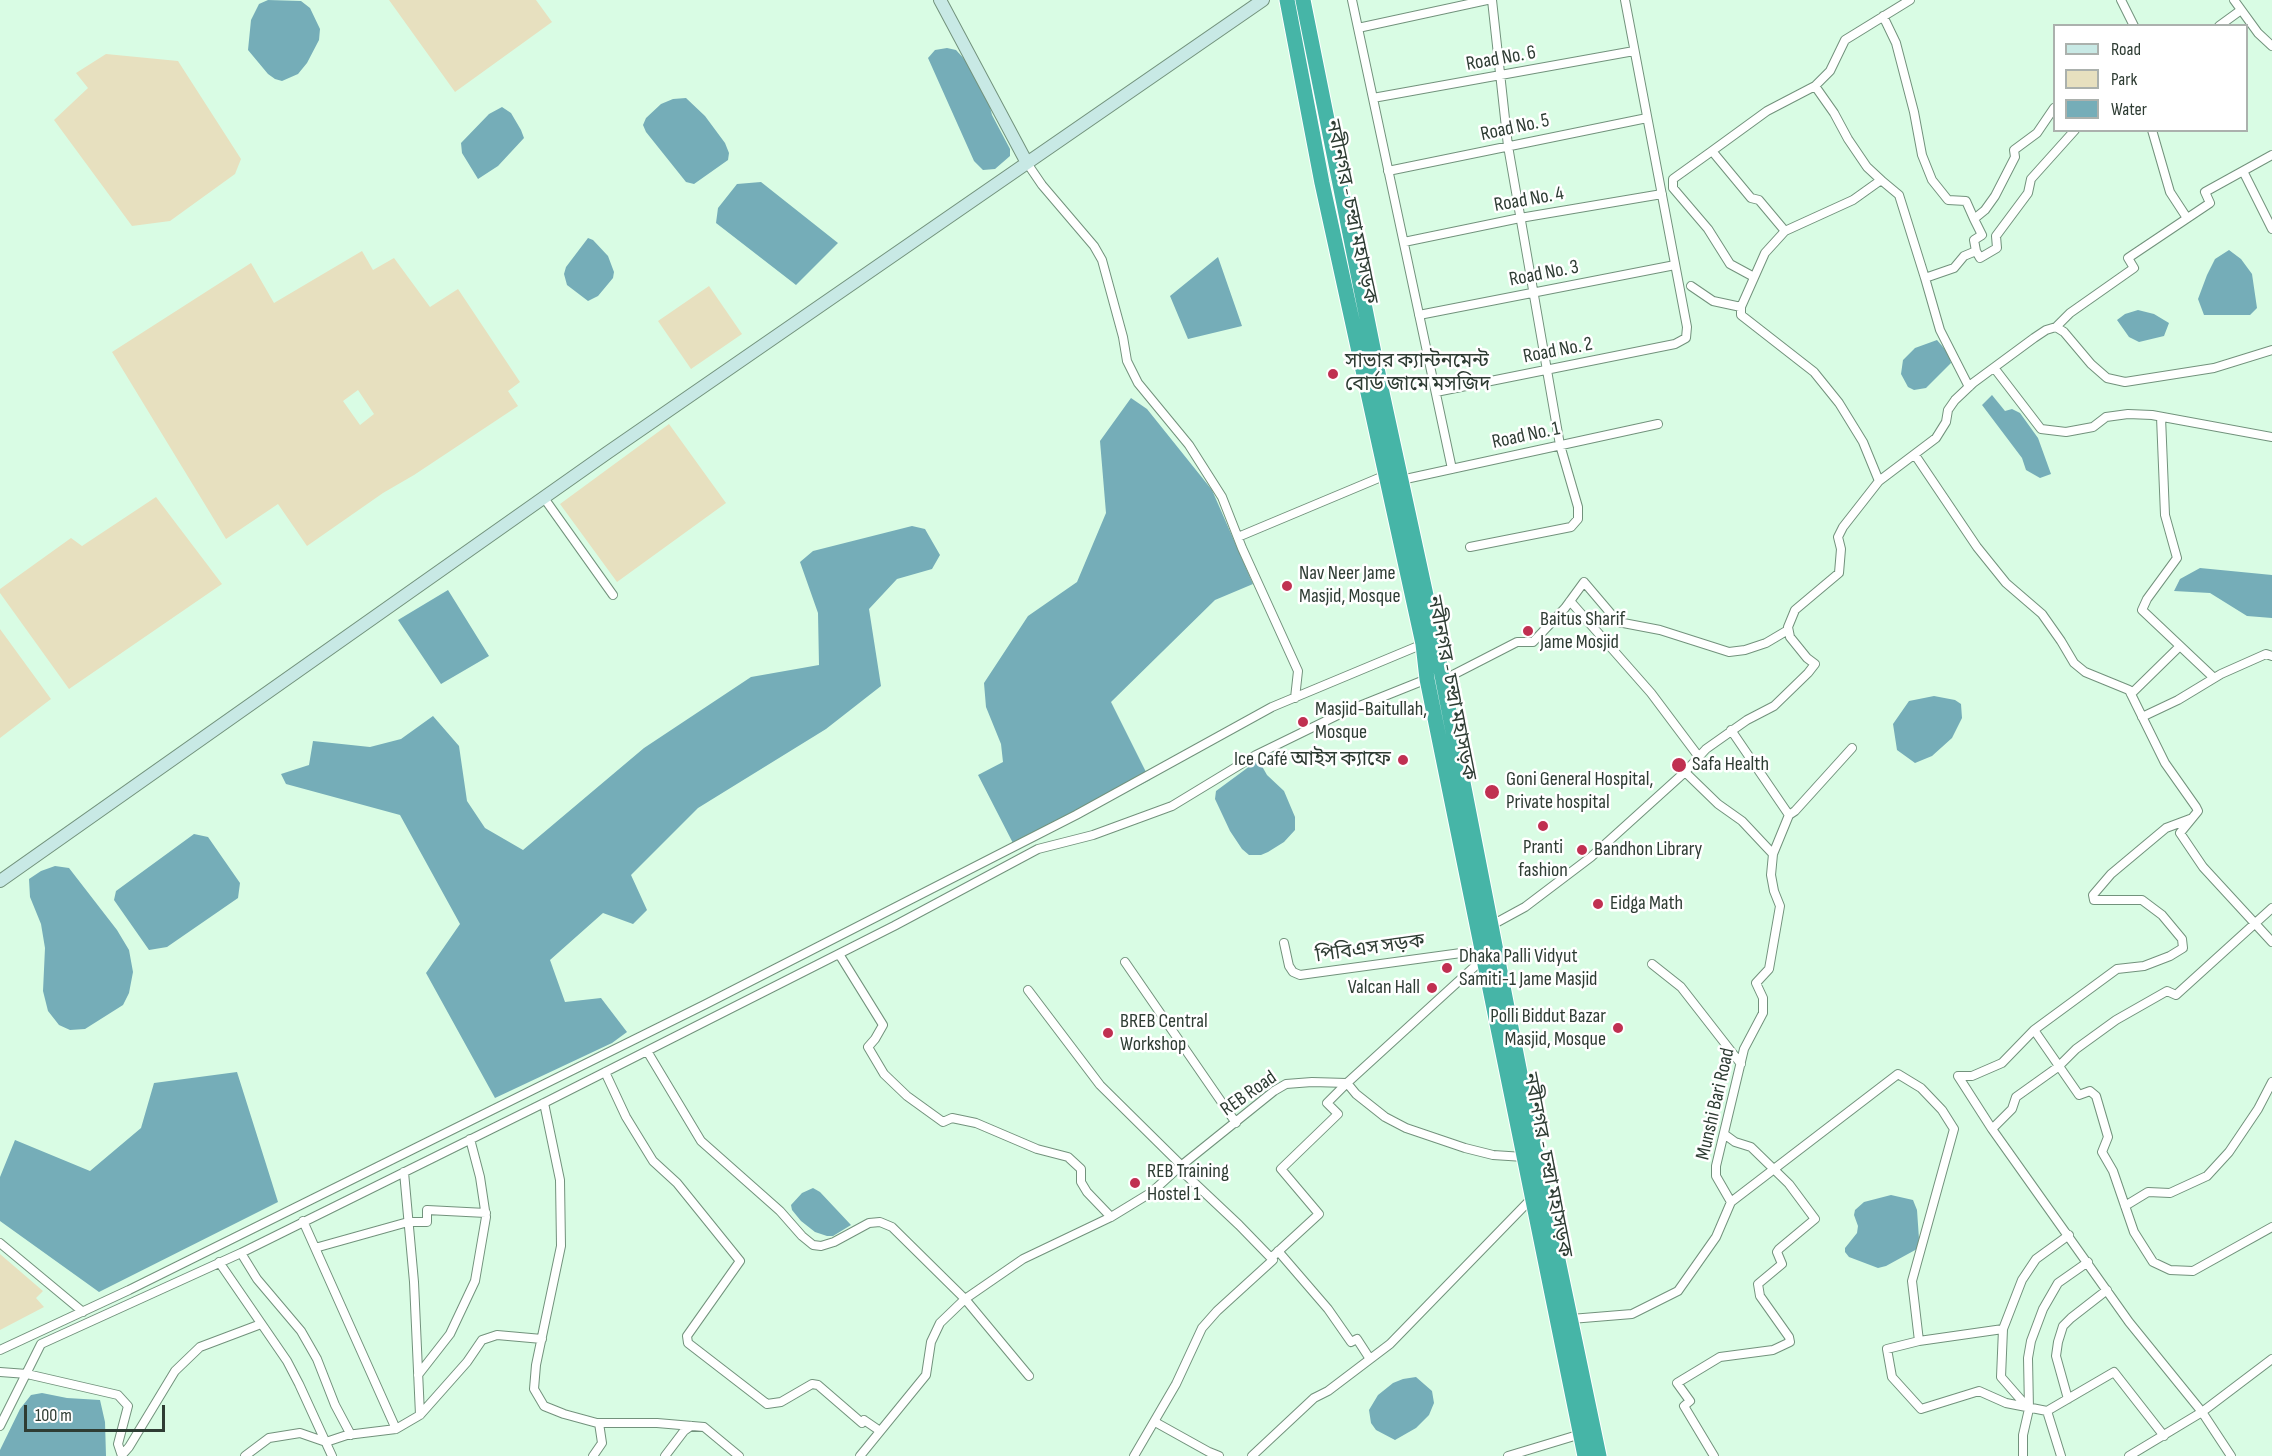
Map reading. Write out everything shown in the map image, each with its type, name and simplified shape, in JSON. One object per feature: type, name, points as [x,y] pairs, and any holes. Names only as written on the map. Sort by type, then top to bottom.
[{"type":"highway","name":"নবীনগর - চন্দ্রা মহাসড়ক","points":[[1287,0],[1320,172],[1443,680],[1599,1456]]},
{"type":"highway","name":"নবীনগর - চন্দ্রা মহাসড়ক","points":[[1303,0],[1394,477],[1427,679],[1585,1456]]},
{"type":"street","points":[[940,0],[1027,163],[1042,185],[1094,246],[1102,260],[1123,337],[1127,361],[1138,383],[1189,446],[1222,497],[1298,671],[1295,698]]},
{"type":"street","points":[[0,881],[544,498],[1263,0]]},
{"type":"street","points":[[1352,0],[1452,469]]},
{"type":"street","points":[[1358,28],[1490,0],[1508,146],[1520,218],[1560,445],[1578,507],[1578,519],[1572,527],[1470,547]]},
{"type":"street","points":[[1625,0],[1675,265]]},
{"type":"street","points":[[1754,277],[1730,264],[1708,229],[1673,188],[1673,179],[1767,111],[1815,86],[1830,71],[1845,40],[1910,0]]},
{"type":"street","points":[[2121,0],[2133,24]]},
{"type":"street","points":[[2234,0],[2258,33],[2272,46]]},
{"type":"street","points":[[2222,24],[2241,10]]},
{"type":"street","points":[[1883,16],[1896,43],[1914,112],[1922,155],[1932,180],[1948,200],[1966,201],[1982,235],[1974,240],[1980,258],[1997,248],[1996,236],[2028,193],[2031,179],[2073,132]]},
{"type":"street","name":"Road No. 6","points":[[1373,98],[1500,77],[1634,51]]},
{"type":"street","points":[[1815,86],[1867,167],[1899,195],[1940,330],[1969,387]]},
{"type":"street","points":[[1974,219],[1995,196],[2015,157],[2014,150],[2037,133],[2053,111]]},
{"type":"street","name":"Road No. 5","points":[[1388,171],[1647,118]]},
{"type":"street","points":[[2153,132],[2170,192],[2187,218]]},
{"type":"street","points":[[1712,151],[1751,198],[1759,200],[1785,231]]},
{"type":"street","points":[[1492,925],[1525,907],[1591,856],[1731,730],[1774,706],[1815,664],[1790,637],[1788,627],[1795,610],[1839,573],[1841,549],[1838,537],[1879,481],[1936,438],[1955,400],[2040,334],[2056,327],[2070,313],[2134,268],[2128,258],[2210,203],[2205,192],[2272,154]]},
{"type":"street","points":[[2243,171],[2272,229]]},
{"type":"street","points":[[1879,481],[1863,442],[1839,403],[1814,372],[1741,315],[1741,307],[1765,253],[1785,231],[1853,200],[1881,180]]},
{"type":"street","name":"Road No. 4","points":[[1404,242],[1520,218],[1662,194]]},
{"type":"street","points":[[1925,278],[1954,268],[1964,256],[1977,251]]},
{"type":"street","name":"Road No. 3","points":[[1419,315],[1675,265]]},
{"type":"street","name":"Road No. 2","points":[[1436,392],[1675,344],[1686,338],[1687,327],[1675,265]]},
{"type":"street","points":[[1690,286],[1713,301],[1741,307]]},
{"type":"street","points":[[2056,327],[2064,332],[2091,364],[2107,378],[2125,382],[2214,368],[2272,350]]},
{"type":"street","points":[[1995,369],[2041,429],[2066,432],[2093,427],[2106,417],[2128,414],[2161,417],[2272,437]]},
{"type":"street","points":[[2161,417],[2165,515],[2177,558],[2147,599],[2142,610],[2214,678]]},
{"type":"street","name":"Road No. 1","points":[[1238,537],[1394,477],[1452,469],[1658,424]]},
{"type":"street","points":[[1915,455],[1977,548],[2006,583],[2042,615],[2074,663],[2085,672],[2129,690],[2165,763],[2198,811],[2180,833],[2203,867],[2272,942]]},
{"type":"street","points":[[544,498],[614,595]]},
{"type":"street","points":[[1443,680],[1517,642],[1533,642],[1584,582],[1618,622],[1660,630],[1729,652],[1755,647],[1788,630]]},
{"type":"street","points":[[1570,601],[1651,693],[1699,757]]},
{"type":"street","points":[[0,1350],[83,1312],[463,1126],[696,1009],[1076,815],[1272,707],[1422,644]]},
{"type":"street","points":[[2131,694],[2180,646]]},
{"type":"street","points":[[2142,717],[2178,700],[2214,678],[2266,654],[2272,656]]},
{"type":"street","points":[[0,1426],[41,1344],[241,1253],[544,1103],[839,954],[1038,849],[1093,835],[1172,806],[1256,755],[1342,713],[1427,679]]},
{"type":"street","points":[[1731,730],[1788,815]]},
{"type":"street","points":[[1685,772],[1718,804],[1742,821],[1773,854],[1788,815],[1795,811],[1852,748]]},
{"type":"street","points":[[2190,819],[2166,828],[2110,874],[2093,895],[2094,900],[2142,900],[2162,915],[2182,939],[2183,948],[2170,956],[2144,966],[2117,969],[2034,1030],[2002,1063],[1972,1076],[1958,1076],[1992,1129],[2129,1322],[2202,1412],[2232,1456]]},
{"type":"street","name":"Munshi Bari Road","points":[[1731,1202],[1716,1176],[1744,1048],[1763,1013],[1763,998],[1756,983],[1769,969],[1780,906],[1771,875],[1773,854]]},
{"type":"street","points":[[1992,1129],[2012,1109],[2016,1097],[2058,1067],[2076,1049],[2116,1020],[2167,991],[2176,995],[2272,908]]},
{"type":"street","name":"পিবিএস সড়ক","points":[[1284,943],[1289,966],[1293,972],[1300,975],[1484,954]]},
{"type":"street","points":[[839,954],[883,1025],[867,1047],[885,1074],[907,1096],[943,1122],[952,1118],[976,1123],[1037,1149],[1068,1157],[1081,1169],[1081,1182],[1087,1192],[1112,1217]]},
{"type":"street","points":[[1134,1456],[1155,1422],[1202,1328],[1272,1260],[1274,1255],[1319,1214],[1281,1169],[1338,1114],[1327,1103],[1484,954]]},
{"type":"street","points":[[1125,962],[1236,1123]]},
{"type":"street","points":[[1652,964],[1681,987],[1741,1064]]},
{"type":"street","points":[[1028,990],[1100,1085],[1181,1165],[1187,1176],[1274,1255],[1328,1309],[1351,1342],[1357,1340],[1370,1359]]},
{"type":"street","points":[[2034,1030],[2079,1095],[2090,1091],[2096,1096],[2108,1137],[2102,1152],[2113,1171],[2134,1232],[2153,1262],[2170,1270],[2193,1271],[2272,1227]]},
{"type":"street","points":[[647,1051],[701,1141],[780,1211],[802,1236],[813,1245],[821,1246],[834,1242],[869,1223],[880,1222],[892,1227],[965,1299],[1029,1376]]},
{"type":"street","points":[[605,1072],[626,1117],[653,1161],[678,1183],[740,1261],[687,1336],[688,1344],[767,1404],[781,1402],[812,1384],[818,1385],[862,1423],[864,1420],[880,1431]]},
{"type":"street","points":[[1570,1319],[1632,1314],[1678,1291],[1716,1237],[1731,1202],[1898,1074],[1921,1088],[1942,1110],[1954,1129],[1912,1281],[1919,1341]]},
{"type":"street","points":[[2125,1206],[2148,1192],[2170,1193],[2207,1176],[2229,1152],[2253,1118],[2272,1082]]},
{"type":"street","points":[[1347,1083],[1356,1094],[1384,1117],[1406,1128],[1493,1155],[1524,1157]]},
{"type":"street","name":"REB Road","points":[[860,1456],[926,1376],[931,1342],[940,1323],[965,1299],[1023,1259],[1112,1217],[1152,1192],[1181,1165],[1286,1084],[1347,1083]]},
{"type":"street","points":[[544,1103],[560,1180],[561,1246],[536,1365],[534,1389],[544,1406],[598,1423],[657,1423],[704,1427],[739,1456]]},
{"type":"street","points":[[1714,1456],[1684,1406],[1690,1401],[1677,1383],[1720,1357],[1773,1350],[1790,1342],[1789,1337],[1760,1296],[1758,1284],[1782,1264],[1777,1252],[1779,1249],[1815,1219],[1789,1184],[1752,1147],[1735,1142],[1724,1134]]},
{"type":"street","points":[[418,1375],[450,1334],[475,1281],[486,1213],[470,1139]]},
{"type":"street","points":[[404,1172],[420,1415]]},
{"type":"street","points":[[1252,1456],[1314,1398],[1390,1344],[1532,1198]]},
{"type":"street","points":[[315,1248],[408,1222],[427,1222],[427,1210],[486,1213]]},
{"type":"street","points":[[303,1221],[396,1429]]},
{"type":"street","points":[[2029,1409],[2001,1377],[2003,1329],[2022,1280],[2036,1260],[2068,1235]]},
{"type":"street","points":[[0,1242],[83,1312]]},
{"type":"street","points":[[241,1253],[257,1279],[301,1331],[317,1359],[335,1405],[351,1436]]},
{"type":"street","points":[[219,1262],[287,1361],[332,1456]]},
{"type":"street","points":[[2023,1456],[2023,1435],[2029,1409],[2028,1358],[2031,1341],[2043,1309],[2058,1283],[2088,1262]]},
{"type":"street","points":[[2068,1399],[2056,1356],[2063,1326],[2107,1290]]},
{"type":"street","points":[[122,1456],[175,1371],[200,1347],[261,1324]]},
{"type":"street","points":[[2003,1329],[1919,1341],[1887,1349],[1892,1377],[1921,1410],[1979,1391],[2006,1403],[2047,1411],[2114,1372],[2164,1436]]},
{"type":"street","points":[[245,1456],[269,1438],[300,1433],[326,1442],[396,1429],[420,1415],[467,1362],[482,1340],[497,1335],[542,1339]]},
{"type":"street","points":[[2129,1456],[2202,1412],[2272,1359]]},
{"type":"street","points":[[0,1372],[27,1374],[118,1395],[125,1400],[128,1406],[118,1444],[122,1456]]},
{"type":"street","points":[[2047,1411],[2061,1456]]},
{"type":"street","points":[[1155,1422],[1219,1456]]},
{"type":"street","points":[[593,1456],[602,1443],[598,1423]]},
{"type":"street","points":[[665,1456],[684,1431],[691,1426]]},
{"type":"street","points":[[1508,1456],[1581,1434]]},
{"type":"green space","points":[[389,0],[536,0],[552,22],[455,92]]},
{"type":"green space","points":[[106,54],[178,61],[241,159],[235,174],[170,221],[132,226],[54,120],[88,88],[76,73]]},
{"type":"green space","points":[[362,251],[373,270],[394,258],[430,307],[458,289],[520,382],[508,391],[518,406],[383,493],[307,546],[278,504],[226,539],[112,352],[251,263],[274,303]],"holes":[[[358,390],[374,414],[360,425],[343,401]]]},
{"type":"green space","points":[[709,286],[742,334],[691,369],[658,321]]},
{"type":"green space","points":[[669,424],[726,503],[617,582],[560,504]]},
{"type":"green space","points":[[156,497],[222,584],[69,689],[0,593],[0,589],[71,538],[82,546]]},
{"type":"green space","points":[[0,629],[51,699],[0,738]]},
{"type":"green space","points":[[0,1254],[43,1291],[36,1298],[44,1307],[0,1330]]},
{"type":"water","points":[[268,0],[301,1],[310,8],[320,29],[319,40],[307,63],[298,74],[282,81],[268,74],[248,50],[251,20],[259,4]]},
{"type":"water","points":[[947,48],[956,50],[968,63],[988,99],[992,115],[1010,149],[1010,156],[995,169],[983,170],[974,161],[928,58],[935,50]]},
{"type":"water","points":[[686,98],[705,116],[725,143],[729,153],[728,160],[694,184],[686,182],[646,132],[643,125],[646,118],[661,104],[673,99]]},
{"type":"water","points":[[502,107],[511,113],[524,138],[498,166],[478,179],[462,153],[461,143],[489,114]]},
{"type":"water","points":[[761,182],[838,243],[796,285],[716,223],[718,208],[737,184]]},
{"type":"water","points":[[588,238],[593,240],[608,256],[614,272],[613,278],[598,296],[588,301],[567,285],[564,274],[566,267]]},
{"type":"water","points":[[2229,250],[2241,259],[2252,274],[2257,308],[2250,315],[2204,315],[2198,299],[2207,275],[2215,259]]},
{"type":"water","points":[[1218,257],[1242,326],[1188,339],[1170,296]]},
{"type":"water","points":[[2138,310],[2154,314],[2169,323],[2164,336],[2139,342],[2129,337],[2117,320],[2125,314]]},
{"type":"water","points":[[1937,340],[1949,354],[1951,363],[1926,388],[1914,390],[1908,387],[1901,374],[1903,360],[1915,348]]},
{"type":"water","points":[[1992,395],[2005,411],[2012,409],[2020,413],[2038,438],[2051,474],[2040,478],[2026,470],[2022,458],[1982,405]]},
{"type":"water","points":[[1131,398],[1147,409],[1212,490],[1253,584],[1215,600],[1111,702],[1150,780],[1016,849],[978,775],[1003,762],[1001,744],[986,707],[984,683],[1028,616],[1077,582],[1106,513],[1100,441]]},
{"type":"water","points":[[912,526],[925,529],[940,555],[932,569],[897,579],[869,609],[881,686],[826,729],[698,808],[631,875],[647,910],[633,924],[603,913],[550,960],[565,1002],[601,998],[627,1032],[612,1043],[495,1098],[426,973],[460,924],[400,815],[286,784],[281,774],[309,765],[313,741],[370,747],[401,739],[433,716],[459,746],[467,801],[485,828],[523,850],[644,748],[751,677],[819,665],[818,613],[800,562],[813,551]]},
{"type":"water","points":[[2200,568],[2272,575],[2272,618],[2247,616],[2210,593],[2174,591],[2180,579]]},
{"type":"water","points":[[448,590],[489,656],[441,684],[398,620]]},
{"type":"water","points":[[1934,696],[1955,700],[1961,704],[1962,718],[1952,738],[1932,756],[1915,763],[1897,750],[1893,724],[1909,701]]},
{"type":"water","points":[[1259,761],[1267,775],[1284,791],[1295,817],[1295,830],[1284,842],[1268,852],[1261,855],[1249,855],[1230,831],[1215,799],[1216,791]]},
{"type":"water","points":[[194,834],[208,837],[240,883],[238,898],[167,947],[149,950],[114,900],[116,891]]},
{"type":"water","points":[[55,866],[69,868],[117,930],[129,950],[133,972],[129,993],[123,1005],[85,1029],[70,1030],[59,1025],[48,1011],[43,991],[45,948],[41,924],[30,897],[29,879]]},
{"type":"water","points":[[237,1072],[278,1202],[99,1292],[0,1221],[0,1177],[15,1140],[90,1171],[141,1128],[154,1083]]},
{"type":"water","points":[[813,1188],[820,1192],[851,1225],[833,1236],[827,1236],[815,1232],[801,1221],[792,1210],[791,1205],[802,1193]]},
{"type":"water","points":[[1891,1195],[1913,1200],[1917,1210],[1919,1239],[1917,1249],[1878,1268],[1849,1257],[1845,1248],[1857,1233],[1855,1210],[1864,1202]]},
{"type":"water","points":[[1416,1377],[1432,1391],[1434,1403],[1429,1415],[1416,1428],[1395,1440],[1376,1430],[1371,1423],[1369,1410],[1378,1395],[1393,1383]]},
{"type":"water","points":[[42,1393],[67,1398],[100,1400],[105,1422],[106,1456],[0,1456],[0,1450],[20,1409],[31,1395]]},
{"type":"place","name":"সাভার ক্যান্টনমেন্ট বোর্ড জামে মসজিদ","points":[[1333,374]]},
{"type":"place","name":"Nav Neer Jame Masjid, Mosque","points":[[1287,586]]},
{"type":"place","name":"Baitus Sharif Jame Mosjid","points":[[1528,631]]},
{"type":"place","name":"Masjid-Baitullah, Mosque","points":[[1303,722]]},
{"type":"place","name":"Ice Café আইস ক্যাফে","points":[[1403,760]]},
{"type":"place","name":"Safa Health","points":[[1679,765]]},
{"type":"place","name":"Goni General Hospital, Private hospital","points":[[1492,792]]},
{"type":"place","name":"Pranti fashion","points":[[1543,826]]},
{"type":"place","name":"Bandhon Library","points":[[1582,850]]},
{"type":"place","name":"Eidga Math","points":[[1598,904]]},
{"type":"place","name":"Dhaka Palli Vidyut Samiti-1 Jame Masjid","points":[[1447,968]]},
{"type":"place","name":"Valcan Hall","points":[[1432,988]]},
{"type":"place","name":"Polli Biddut Bazar Masjid, Mosque","points":[[1618,1028]]},
{"type":"place","name":"BREB Central Workshop","points":[[1108,1033]]},
{"type":"place","name":"REB Training Hostel 1","points":[[1135,1183]]}]
